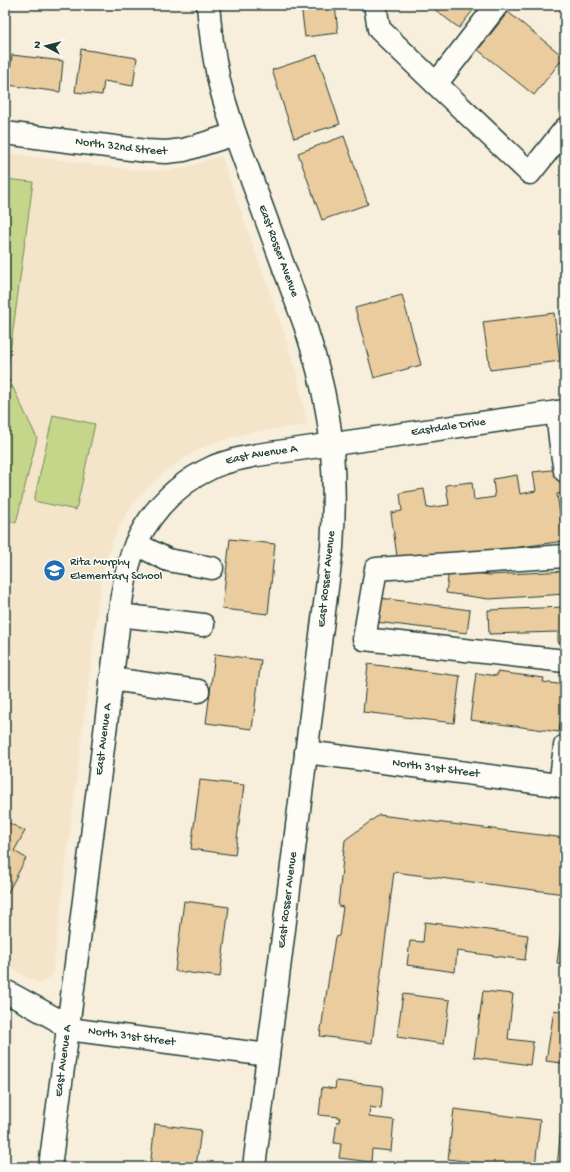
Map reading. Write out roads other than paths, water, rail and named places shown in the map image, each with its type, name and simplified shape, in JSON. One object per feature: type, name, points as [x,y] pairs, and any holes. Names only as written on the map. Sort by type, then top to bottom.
[{"type":"street","name":"East Rosser Avenue","points":[[208,5],[212,44],[218,77],[234,134],[307,332],[321,382],[332,444],[334,480],[332,548],[254,1167]]},
{"type":"street","points":[[375,5],[379,29],[530,173],[565,128]]},
{"type":"street","points":[[436,84],[497,5]]},
{"type":"street","name":"North 32nd Street","points":[[5,133],[146,151],[166,152],[184,150],[234,134]]},
{"type":"street","points":[[561,411],[561,447],[565,471]]},
{"type":"street","name":"Eastdale Drive","points":[[332,444],[561,411]]},
{"type":"street","name":"East Avenue A","points":[[50,1167],[119,615],[127,569],[136,544],[150,518],[165,499],[190,479],[213,467],[234,460],[257,455],[332,444]]},
{"type":"street","points":[[136,544],[168,560],[212,568]]},
{"type":"street","points":[[565,556],[376,569],[364,639],[565,661]]},
{"type":"street","points":[[119,615],[203,625]]},
{"type":"street","points":[[111,679],[198,691]]},
{"type":"street","points":[[563,786],[565,746]]},
{"type":"street","name":"North 31st Street","points":[[306,752],[563,786]]},
{"type":"street","name":"North 31st Street","points":[[5,991],[56,1019],[68,1029],[268,1055]]},
{"type":"place","name":"Rita Murphy Elementary School","points":[[54,570]]}]
